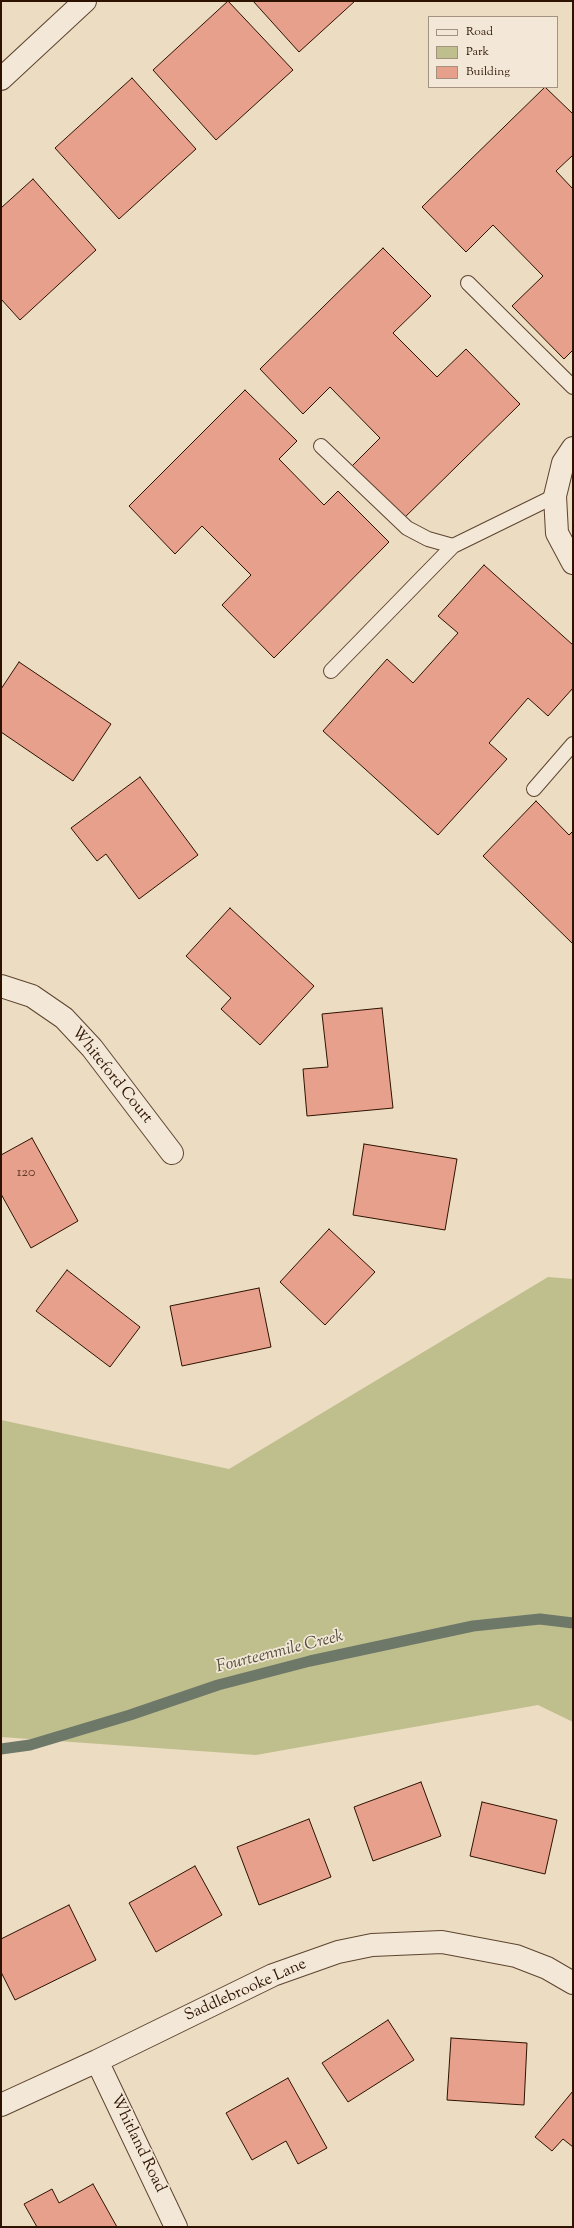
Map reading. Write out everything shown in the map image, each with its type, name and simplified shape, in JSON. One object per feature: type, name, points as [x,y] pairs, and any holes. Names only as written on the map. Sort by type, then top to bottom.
[{"type":"street","points":[[1,80],[85,1]]},
{"type":"street","points":[[573,448],[563,463],[555,496],[557,533],[573,564]]},
{"type":"street","name":"Whiteford Court","points":[[1,986],[32,996],[64,1018],[92,1048],[172,1153]]},
{"type":"street","name":"Saddlebrooke Lane","points":[[1,2106],[273,1975],[338,1952],[372,1945],[442,1942],[516,1956],[547,1968],[573,1983]]},
{"type":"street","name":"Whitland Road","points":[[97,2061],[176,2227]]},
{"type":"lane","points":[[468,283],[573,387]]},
{"type":"lane","points":[[321,446],[407,528],[428,539],[453,546]]},
{"type":"lane","points":[[331,671],[453,546],[555,496]]},
{"type":"lane","points":[[534,788],[573,744]]},
{"type":"green space","points":[[548,1277],[573,1279],[573,1722],[538,1705],[256,1755],[1,1737],[1,1420],[229,1469]]},
{"type":"building","points":[[228,1],[293,70],[216,140],[153,70]]},
{"type":"building","points":[[253,1],[355,1],[299,52]]},
{"type":"building","points":[[132,78],[196,149],[119,219],[55,148]]},
{"type":"building","points":[[544,88],[546,88],[573,114],[573,155],[556,171],[573,189],[573,350],[564,359],[512,306],[543,276],[493,225],[466,252],[422,207]]},
{"type":"building","points":[[33,179],[96,250],[20,320],[1,299],[1,208]]},
{"type":"building","points":[[383,248],[431,296],[393,333],[437,377],[466,349],[520,404],[401,521],[350,468],[380,438],[330,387],[303,414],[260,369]]},
{"type":"building","points":[[245,390],[297,441],[279,459],[324,505],[338,491],[389,542],[274,658],[222,605],[251,575],[202,526],[175,554],[129,506]]},
{"type":"building","points":[[484,565],[573,645],[573,688],[548,716],[528,698],[489,743],[507,759],[438,835],[323,731],[387,659],[413,683],[458,633],[438,616]]},
{"type":"building","points":[[19,662],[111,724],[73,781],[1,732],[1,689]]},
{"type":"building","points":[[140,777],[198,855],[139,899],[106,854],[97,861],[71,828]]},
{"type":"building","points":[[536,801],[569,835],[573,831],[573,944],[483,856]]},
{"type":"building","points":[[230,908],[314,986],[260,1045],[221,1009],[231,998],[186,956]]},
{"type":"building","points":[[382,1008],[393,1108],[307,1116],[303,1069],[328,1067],[322,1014]]},
{"type":"building","points":[[32,1138],[78,1221],[31,1248],[1,1194],[1,1155]]},
{"type":"building","points":[[364,1144],[457,1159],[445,1230],[353,1215]]},
{"type":"building","points":[[329,1229],[375,1272],[325,1325],[280,1282]]},
{"type":"building","points":[[67,1270],[140,1327],[110,1367],[36,1311]]},
{"type":"building","points":[[259,1288],[271,1347],[182,1366],[170,1306]]},
{"type":"building","points":[[421,1782],[441,1836],[373,1861],[354,1807]]},
{"type":"building","points":[[482,1802],[557,1820],[545,1874],[470,1856]]},
{"type":"building","points":[[309,1819],[331,1877],[259,1905],[237,1847]]},
{"type":"building","points":[[195,1866],[222,1915],[156,1952],[129,1903]]},
{"type":"building","points":[[69,1905],[96,1960],[15,2000],[1,1972],[1,1939]]},
{"type":"building","points":[[388,2020],[414,2060],[348,2102],[322,2063]]},
{"type":"building","points":[[451,2038],[527,2043],[524,2105],[447,2100]]},
{"type":"building","points":[[288,2078],[327,2148],[298,2164],[286,2141],[252,2160],[226,2113]]},
{"type":"building","points":[[573,2091],[573,2147],[563,2139],[552,2151],[535,2137]]},
{"type":"building","points":[[93,2184],[117,2227],[37,2227],[24,2204],[52,2189],[59,2203]]},
{"type":"waterway","name":"Fourteenmile Creek","points":[[1,1749],[30,1745],[130,1715],[218,1685],[310,1661],[473,1626],[540,1619],[573,1623]]}]
